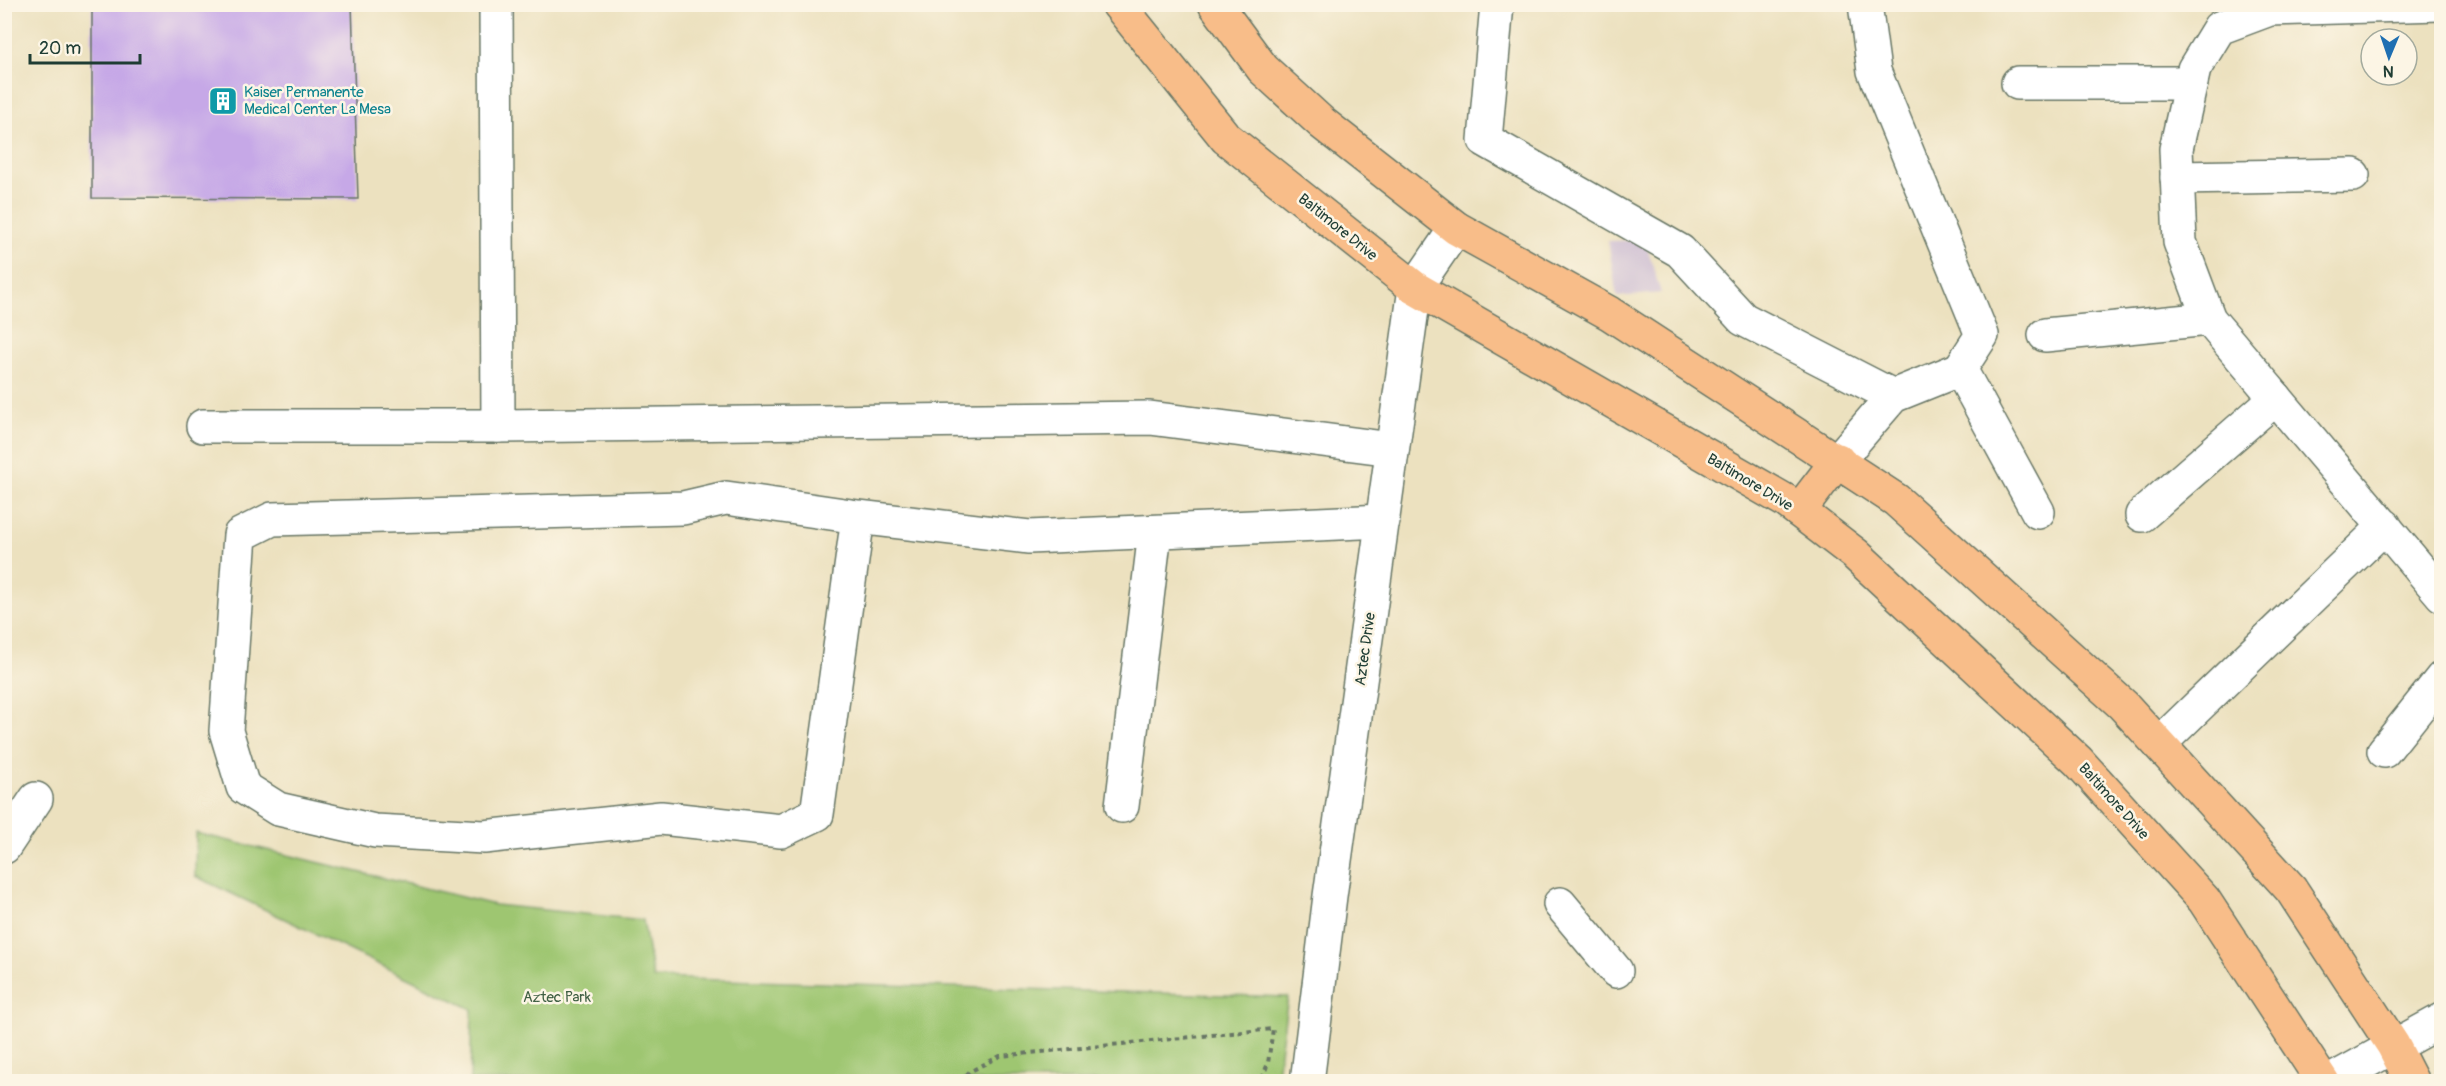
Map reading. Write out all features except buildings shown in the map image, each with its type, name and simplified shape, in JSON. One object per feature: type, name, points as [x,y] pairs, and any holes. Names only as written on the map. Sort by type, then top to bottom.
[{"type":"main road","name":"Baltimore Drive","points":[[1118,4],[1226,138],[1415,288],[1786,501],[1854,554],[2078,761],[2204,900],[2323,1082]]},
{"type":"main road","points":[[1215,4],[1263,69],[1322,123],[1456,228],[1610,314],[1838,460],[1896,500],[2123,705],[2291,889],[2393,1045],[2412,1082]]},
{"type":"main road","points":[[1799,511],[1838,460]]},
{"type":"street","points":[[496,4],[498,426]]},
{"type":"street","points":[[1497,4],[1485,140],[1680,251],[1743,319],[1893,396]]},
{"type":"street","points":[[1838,460],[1893,396],[1960,369],[1982,335],[1875,71],[1865,4]]},
{"type":"street","points":[[2439,4],[2270,9],[2219,28],[2194,69],[2176,149],[2180,242],[2209,319],[2442,595]]},
{"type":"street","points":[[2018,83],[2191,83]]},
{"type":"street","points":[[2177,178],[2353,175]]},
{"type":"street","name":"Aztec Drive","points":[[1307,1082],[1330,896],[1415,288],[1456,228]]},
{"type":"street","points":[[2045,335],[2209,319]]},
{"type":"street","points":[[1960,369],[2038,512]]},
{"type":"street","points":[[2142,515],[2276,398]]},
{"type":"street","points":[[203,426],[498,426],[1150,418],[1392,450]]},
{"type":"street","points":[[858,517],[817,814],[781,831],[660,818],[484,837],[375,831],[278,809],[243,787],[226,731],[240,535],[272,519],[683,508],[726,498],[858,517],[1029,537],[1383,521]]},
{"type":"street","points":[[2159,744],[2385,526]]},
{"type":"street","points":[[1122,806],[1155,532]]},
{"type":"street","points":[[2384,751],[2442,678]]},
{"type":"street","points":[[4,847],[36,798]]},
{"type":"street","points":[[1560,904],[1616,971]]},
{"type":"street","points":[[2329,1082],[2442,1020]]},
{"type":"path","points":[[960,1082],[969,1072],[1000,1056],[1273,1029],[1268,1063],[1261,1082]]},
{"type":"shaded area","points":[[1645,240],[1661,293],[1617,297],[1608,241]]},
{"type":"green space","name":"Aztec Park","points":[[196,833],[495,905],[643,920],[653,978],[1288,997],[1276,1081],[470,1081],[472,1009],[195,876]]},
{"type":"place","name":"Kaiser Permanente Medical Center La Mesa","points":[[223,101]]}]
